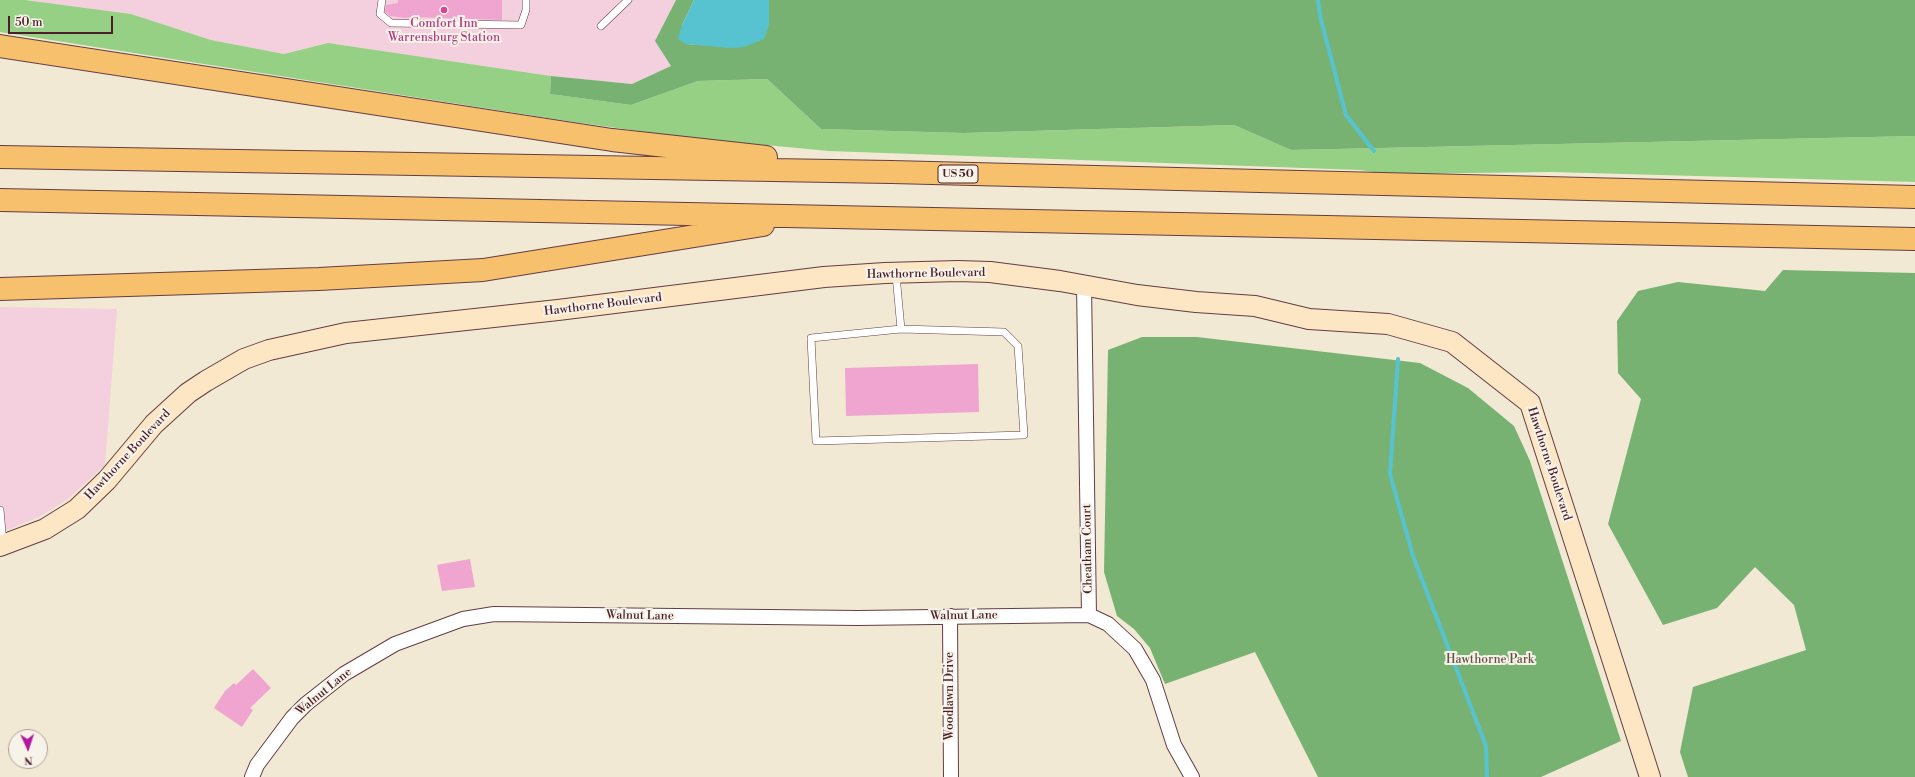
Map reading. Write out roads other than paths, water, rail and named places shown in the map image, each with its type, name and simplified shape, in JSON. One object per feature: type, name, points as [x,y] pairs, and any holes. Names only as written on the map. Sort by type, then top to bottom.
[{"type":"highway","points":[[0,46],[612,140],[891,172]]},
{"type":"highway","name":"US 50","points":[[0,157],[891,172],[1915,197]]},
{"type":"highway","points":[[0,200],[1915,238]]},
{"type":"highway","points":[[0,289],[319,280],[483,270],[813,216]]},
{"type":"street","name":"Hawthorne Boulevard","points":[[2,546],[45,529],[77,510],[107,480],[154,424],[188,393],[206,381],[244,359],[268,350],[346,333],[558,310],[824,277],[896,272],[958,271],[990,272],[1084,285],[1138,295],[1196,302],[1256,306],[1309,318],[1388,324],[1452,342],[1530,403],[1650,777]]},
{"type":"street","name":"Cheatham Court","points":[[1084,285],[1089,615]]},
{"type":"street","name":"Walnut Lane","points":[[252,777],[257,765],[292,718],[306,704],[344,674],[395,644],[463,619],[494,614],[858,618],[1089,615]]},
{"type":"street","points":[[1089,615],[1108,624],[1135,649],[1152,680],[1174,744],[1192,777]]},
{"type":"street","name":"Woodlawn Drive","points":[[950,616],[951,777]]},
{"type":"lane","points":[[382,0],[380,14],[391,22],[521,25],[526,10],[526,0]]},
{"type":"lane","points":[[601,26],[628,0]]},
{"type":"lane","points":[[896,272],[901,329]]},
{"type":"lane","points":[[901,329],[1004,332],[1018,346],[1024,435],[816,441],[811,338],[901,329]]},
{"type":"lane","points":[[0,510],[2,546]]},
{"type":"water","points":[[694,0],[769,0],[769,24],[764,39],[744,47],[730,48],[686,44],[678,39],[682,25]]},
{"type":"waterway","points":[[1318,0],[1320,16],[1346,115],[1374,151]]},
{"type":"waterway","points":[[1398,359],[1390,474],[1413,556],[1486,746],[1487,777]]},
{"type":"place","name":"Comfort Inn Warrensburg Station","points":[[444,10]]},
{"type":"park label","name":"Hawthorne Park","points":[[1490,660]]}]
